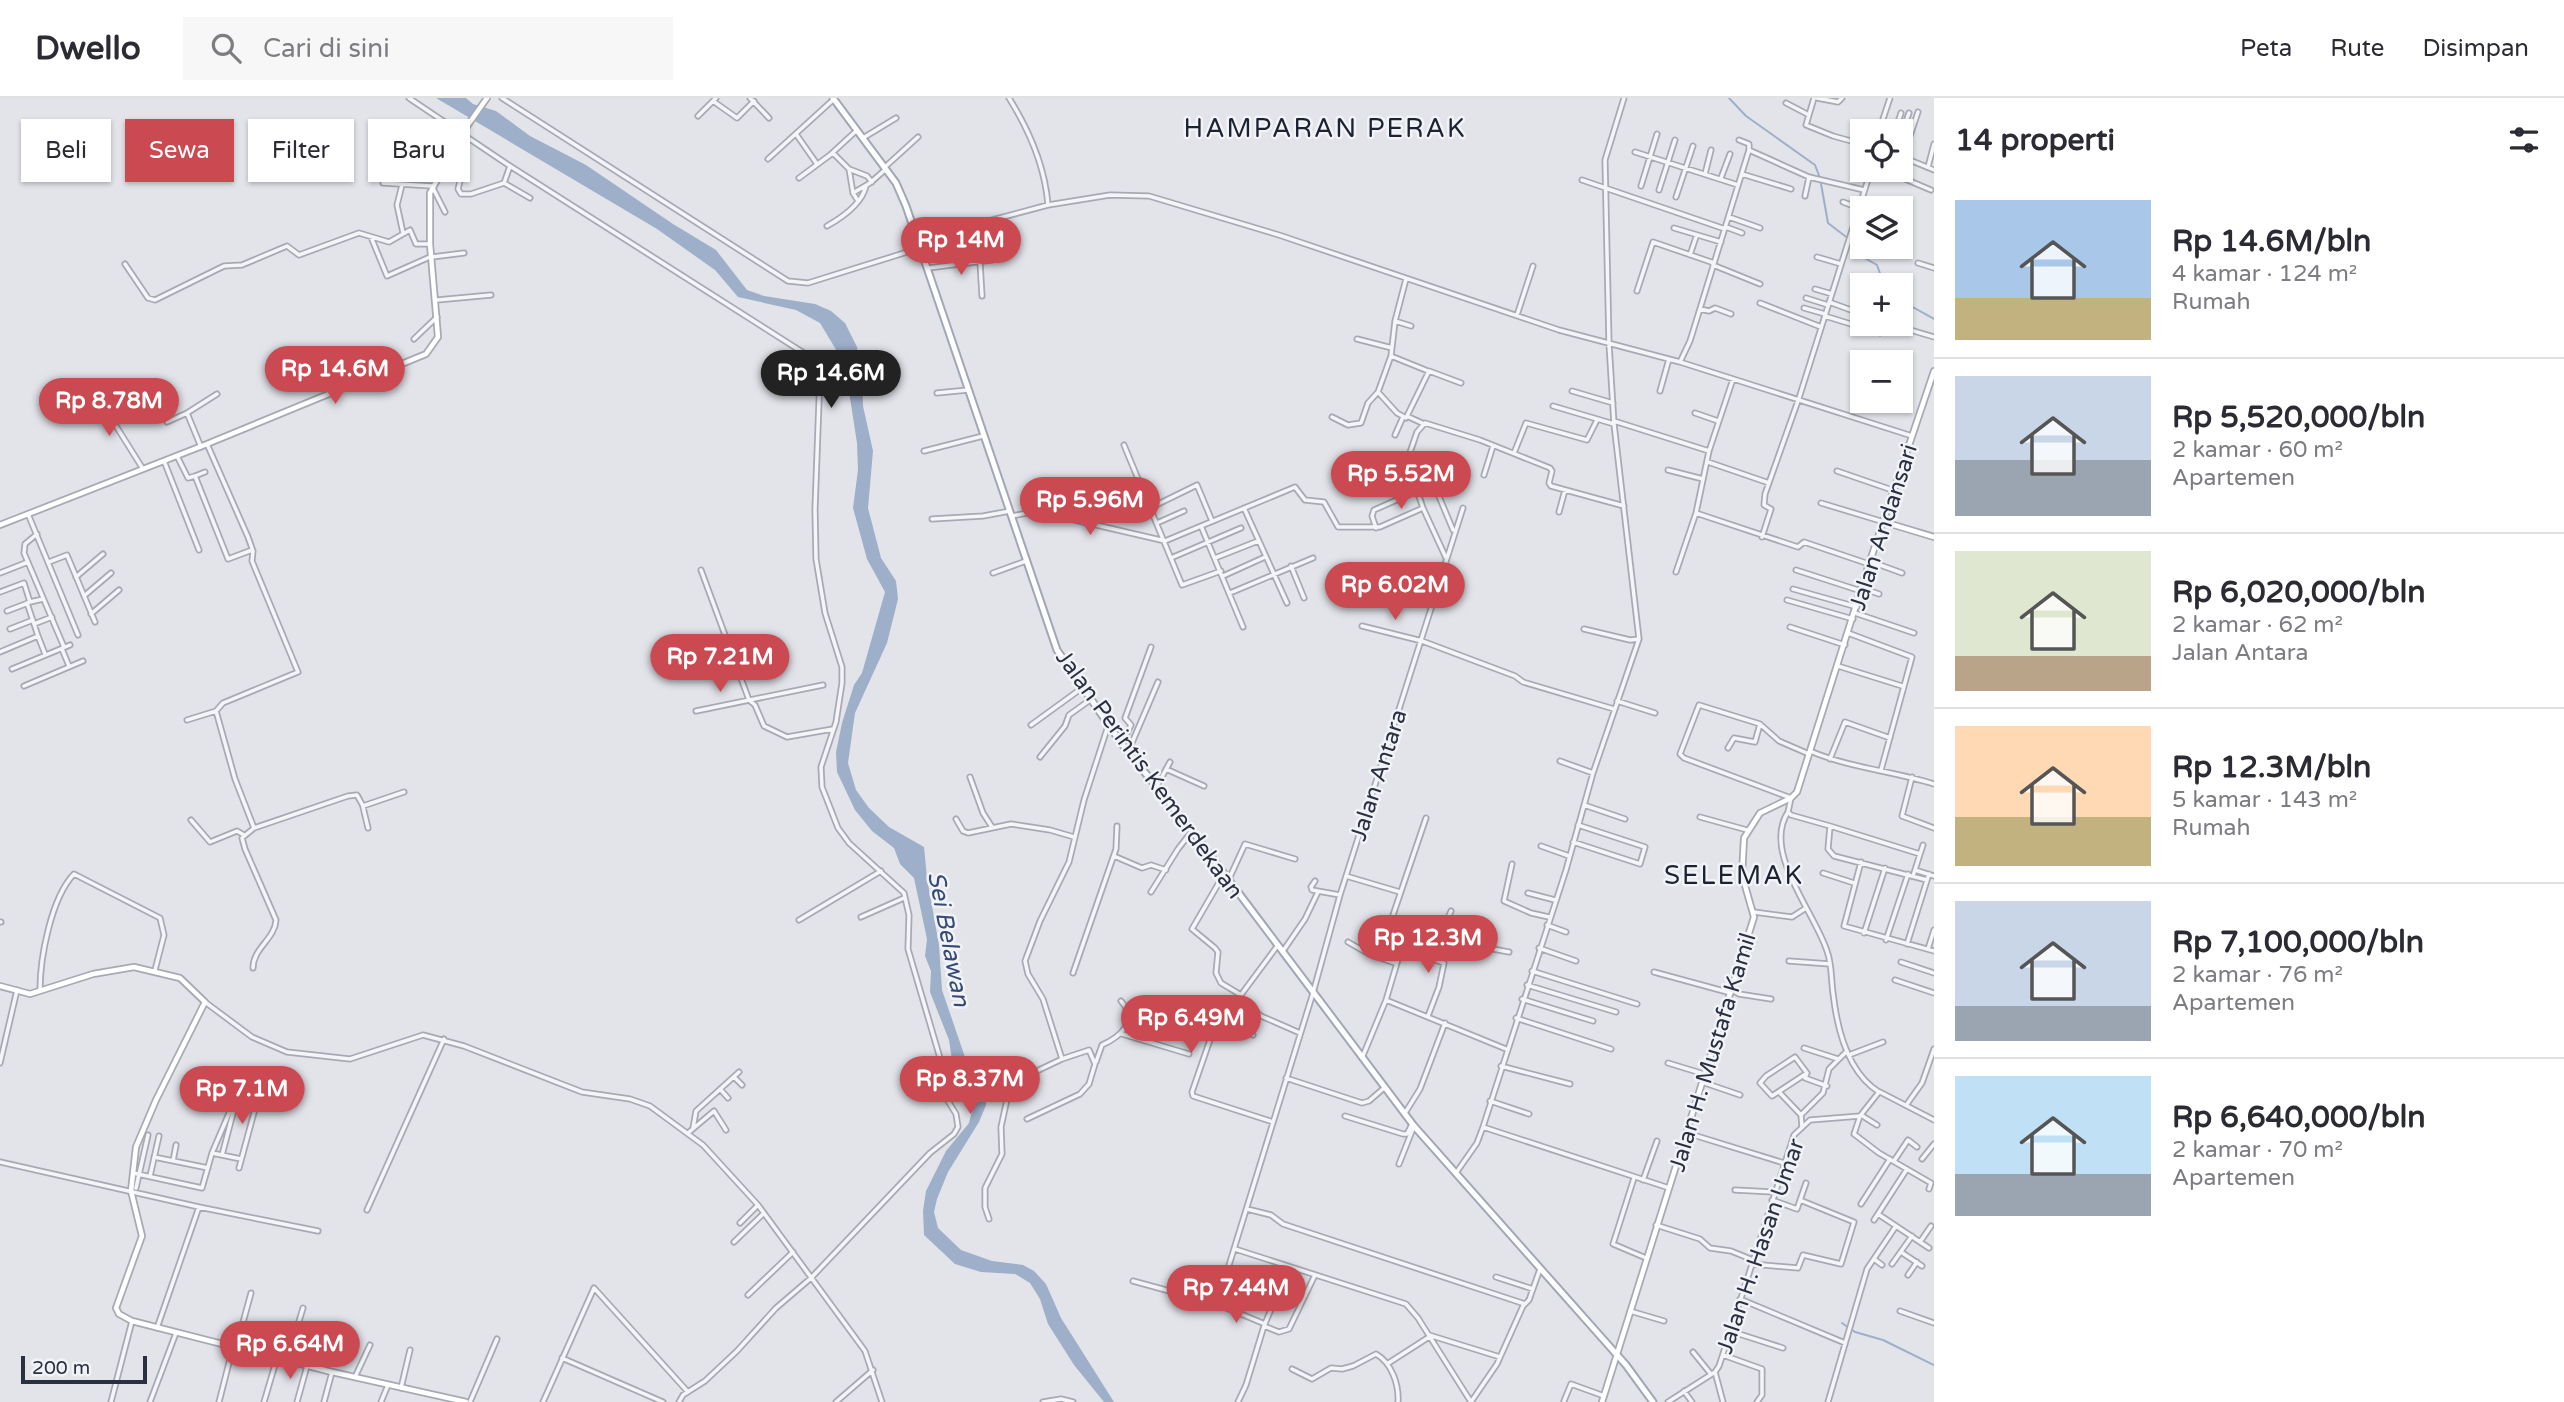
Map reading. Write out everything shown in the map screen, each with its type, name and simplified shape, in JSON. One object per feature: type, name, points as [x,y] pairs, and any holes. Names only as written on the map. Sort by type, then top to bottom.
[{"type":"main road","name":"Jalan Perintis Kemerdekaan","points":[[833,99],[896,183],[970,389],[1054,645],[1122,744],[1192,831],[1404,1114],[1616,1354],[1653,1402]]},
{"type":"street","points":[[409,98],[442,119]]},
{"type":"street","points":[[470,124],[487,98]]},
{"type":"street","points":[[502,98],[788,281],[808,283],[922,251],[977,225]]},
{"type":"street","points":[[1009,98],[1030,138],[1043,174],[1048,205]]},
{"type":"street","points":[[1455,1173],[1477,1143],[1616,701],[1639,639],[1614,423],[1609,344],[1609,188],[1605,160],[1624,98]]},
{"type":"street","points":[[1842,98],[1838,102],[1815,98],[1806,125],[1850,141]]},
{"type":"street","points":[[1883,119],[1890,98]]},
{"type":"street","points":[[768,159],[833,99]]},
{"type":"street","points":[[698,116],[714,100],[737,118],[752,100],[769,118]]},
{"type":"street","points":[[1786,103],[1809,115]]},
{"type":"street","points":[[1913,126],[1918,112]]},
{"type":"street","points":[[1899,119],[1901,113]]},
{"type":"street","points":[[1907,119],[1909,113]]},
{"type":"street","points":[[863,138],[896,118]]},
{"type":"street","points":[[799,178],[858,130]]},
{"type":"street","points":[[795,133],[817,164]]},
{"type":"street","points":[[1641,186],[1657,134]]},
{"type":"street","points":[[470,137],[510,166],[807,355],[818,366],[816,559],[825,613],[836,645],[842,675],[839,707],[821,767],[822,787],[838,828],[849,843],[900,888],[905,896],[909,915],[908,949],[940,1058],[946,1096],[956,1114],[958,1127],[954,1134],[930,1153],[811,1278],[782,1301],[737,1351],[679,1402]]},
{"type":"street","points":[[853,193],[872,182],[918,137]]},
{"type":"street","points":[[1659,190],[1675,140]]},
{"type":"street","points":[[1680,362],[1700,309],[1749,150],[1749,144],[1739,140]]},
{"type":"street","points":[[1927,167],[1934,144]]},
{"type":"street","points":[[1676,197],[1693,146]]},
{"type":"street","points":[[1704,174],[1711,150]]},
{"type":"street","points":[[1749,150],[1812,177],[1864,190]]},
{"type":"street","points":[[833,152],[849,169],[867,176],[872,182]]},
{"type":"street","points":[[1635,152],[1738,185]]},
{"type":"street","points":[[1721,178],[1730,154]]},
{"type":"street","points":[[1913,161],[1934,170]]},
{"type":"street","points":[[504,183],[510,166]]},
{"type":"street","points":[[849,169],[853,193],[858,201]]},
{"type":"street","points":[[1742,174],[1791,189]]},
{"type":"street","points":[[1805,196],[1812,177]]},
{"type":"street","points":[[1582,180],[1742,233]]},
{"type":"street","points":[[0,525],[201,447],[420,357],[436,343],[438,315],[430,244],[429,199],[434,182]]},
{"type":"street","points":[[460,182],[458,189],[461,194],[471,194],[504,183],[530,198]]},
{"type":"street","points":[[1862,196],[1867,182]]},
{"type":"street","points":[[1912,182],[1931,190]]},
{"type":"street","points":[[383,183],[432,186]]},
{"type":"street","points":[[402,184],[397,205],[403,233]]},
{"type":"street","points":[[432,186],[445,212]]},
{"type":"street","points":[[827,226],[842,217],[858,201],[866,186]]},
{"type":"street","points":[[916,235],[977,225],[1048,205],[1110,195],[1149,196],[1279,235],[1609,344],[1799,398],[1912,436]]},
{"type":"street","points":[[1843,202],[1850,205]]},
{"type":"street","points":[[1729,216],[1760,228]]},
{"type":"street","points":[[1674,228],[1721,242]]},
{"type":"street","points":[[125,264],[148,298],[155,300],[224,266],[242,265],[287,246],[299,255],[359,233],[389,242],[411,230],[416,244],[430,244]]},
{"type":"street","points":[[1762,537],[1771,509],[1764,502],[1769,483],[1799,398],[1850,233]]},
{"type":"street","points":[[1690,255],[1696,236]]},
{"type":"street","points":[[371,237],[387,276],[432,256],[464,253]]},
{"type":"street","points":[[1637,291],[1653,242],[1760,284]]},
{"type":"street","points":[[1817,257],[1841,264]]},
{"type":"street","points":[[928,268],[992,260]]},
{"type":"street","points":[[980,262],[982,296]]},
{"type":"street","points":[[1918,264],[1934,268]]},
{"type":"street","points":[[1517,315],[1533,266]]},
{"type":"street","points":[[1332,417],[1348,425],[1362,423],[1368,402],[1378,392],[1391,356],[1395,321],[1406,279]]},
{"type":"street","points":[[1815,289],[1832,294]]},
{"type":"street","points":[[437,300],[491,295]]},
{"type":"street","points":[[1806,298],[1850,310]]},
{"type":"street","points":[[1760,303],[1821,327]]},
{"type":"street","points":[[1700,309],[1709,311],[1715,307],[1731,314]]},
{"type":"street","points":[[1804,308],[1850,323]]},
{"type":"street","points":[[414,339],[438,315]]},
{"type":"street","points":[[1395,321],[1410,326]]},
{"type":"street","points":[[1913,331],[1934,337]]},
{"type":"street","points":[[1357,339],[1392,348]]},
{"type":"street","points":[[1391,356],[1461,383]]},
{"type":"street","points":[[1660,391],[1669,359]]},
{"type":"street","name":"Jalan Andansari","points":[[1845,645],[1869,563],[1934,370]]},
{"type":"street","points":[[1409,417],[1429,371]]},
{"type":"street","points":[[1676,572],[1696,513],[1709,451],[1733,379]]},
{"type":"street","points":[[937,393],[970,389]]},
{"type":"street","points":[[1572,391],[1613,403]]},
{"type":"street","points":[[1378,392],[1403,417],[1493,446],[1550,468],[1552,471],[1549,485],[1624,506]]},
{"type":"street","points":[[96,394],[143,469]]},
{"type":"street","points":[[167,422],[217,394]]},
{"type":"street","points":[[1553,405],[1709,451]]},
{"type":"street","points":[[187,413],[201,447]]},
{"type":"street","points":[[1695,413],[1718,421]]},
{"type":"street","points":[[1395,435],[1403,417]]},
{"type":"street","points":[[1514,454],[1526,423],[1587,440],[1597,420]]},
{"type":"street","points":[[1422,423],[1407,461],[1423,508],[1446,558]]},
{"type":"street","points":[[924,451],[985,436]]},
{"type":"street","points":[[187,720],[216,711],[223,703],[298,672],[252,561],[252,550],[207,444]]},
{"type":"street","points":[[1124,445],[1184,586],[1265,558]]},
{"type":"street","points":[[1484,475],[1493,446]]},
{"type":"street","points":[[177,456],[188,478],[205,472]]},
{"type":"street","points":[[164,461],[199,550]]},
{"type":"street","points":[[1708,461],[1769,483]]},
{"type":"street","points":[[1668,470],[1703,479]]},
{"type":"street","points":[[1837,471],[1895,491]]},
{"type":"street","points":[[195,476],[228,559],[252,550]]},
{"type":"street","points":[[1377,528],[1372,516],[1374,510],[1432,481],[1454,532]]},
{"type":"street","points":[[1150,508],[1197,485],[1212,521]]},
{"type":"street","points":[[932,519],[1036,511],[1165,541],[1296,487],[1305,500],[1324,502],[1338,527],[1377,528],[1423,508]]},
{"type":"street","points":[[1559,512],[1565,491]]},
{"type":"street","points":[[1821,503],[1934,537]]},
{"type":"street","points":[[1244,508],[1287,603]]},
{"type":"street","name":"Jalan Antara","points":[[1217,1304],[1313,993],[1339,895],[1422,641],[1454,532],[1464,508]]},
{"type":"street","points":[[1157,523],[1184,511]]},
{"type":"street","points":[[1696,513],[1762,537],[1798,547],[1804,542],[1902,573]]},
{"type":"street","points":[[28,514],[78,635]]},
{"type":"street","points":[[1201,526],[1243,627]]},
{"type":"street","points":[[1171,558],[1241,528]]},
{"type":"street","points":[[37,534],[25,544],[24,553],[52,617],[69,666]]},
{"type":"street","points":[[1214,558],[1258,541]]},
{"type":"street","points":[[76,577],[103,554]]},
{"type":"street","points":[[49,562],[67,555],[95,622]]},
{"type":"street","points":[[1230,593],[1313,558]]},
{"type":"street","points":[[993,573],[1028,560]]},
{"type":"street","points":[[0,573],[28,562]]},
{"type":"street","points":[[1291,566],[1304,598]]},
{"type":"street","points":[[701,570],[749,701],[755,705],[767,729],[787,737],[833,729]]},
{"type":"street","points":[[1796,570],[1879,594]]},
{"type":"street","points":[[84,596],[111,573]]},
{"type":"street","points":[[0,592],[24,583],[46,655]]},
{"type":"street","points":[[1793,589],[1914,633]]},
{"type":"street","points":[[91,614],[119,590]]},
{"type":"street","points":[[7,611],[43,599]]},
{"type":"street","points":[[1787,600],[1853,619]]},
{"type":"street","points":[[10,629],[52,617]]},
{"type":"street","points":[[1362,626],[1422,641],[1515,676],[1522,682],[1614,709]]},
{"type":"street","points":[[1700,817],[1746,830],[1760,813],[1791,798],[1797,792],[1845,645],[1790,627]]},
{"type":"street","points":[[1584,629],[1639,639]]},
{"type":"street","points":[[1848,633],[1909,654],[1911,660],[1881,770]]},
{"type":"street","points":[[0,652],[38,636]]},
{"type":"street","points":[[12,669],[70,645]]},
{"type":"street","points":[[1122,744],[1131,725],[1125,718],[1151,647]]},
{"type":"street","points":[[24,686],[83,661]]},
{"type":"street","points":[[1838,666],[1902,686]]},
{"type":"street","points":[[1128,752],[1158,682]]},
{"type":"street","points":[[696,711],[822,685]]},
{"type":"street","points":[[1031,725],[1082,688]]},
{"type":"street","points":[[1040,757],[1065,726],[1069,715],[1090,699]]},
{"type":"street","points":[[1616,701],[1638,710],[1655,713]]},
{"type":"street","points":[[1791,798],[1681,757],[1688,729],[1699,705],[1760,724],[1779,741],[1830,760],[1934,784]]},
{"type":"street","points":[[216,711],[234,779],[254,828]]},
{"type":"street","points":[[1830,760],[1845,722],[1890,738]]},
{"type":"street","points":[[1062,1059],[1042,999],[1028,974],[1025,961],[1040,921],[1069,862],[1074,837],[1109,724]]},
{"type":"street","points":[[1728,748],[1734,738],[1755,742],[1760,724]]},
{"type":"street","points":[[1560,761],[1593,773]]},
{"type":"street","points":[[1157,786],[1170,762]]},
{"type":"street","points":[[1166,769],[1204,786]]},
{"type":"street","points":[[970,777],[983,813],[992,827]]},
{"type":"street","points":[[1912,777],[1902,816],[1934,828]]},
{"type":"street","points":[[363,806],[404,792]]},
{"type":"street","points":[[253,968],[257,952],[276,929],[276,920],[245,849],[242,838],[244,835],[254,828],[357,795],[363,806],[368,828]]},
{"type":"street","points":[[1791,798],[1780,830],[1781,850],[1826,948],[1836,1015],[1848,1053],[1860,1076],[1879,1092],[1934,1120]]},
{"type":"street","points":[[1584,805],[1625,819]]},
{"type":"street","points":[[1788,812],[1920,854]]},
{"type":"street","points":[[1426,818],[1392,918],[1482,951],[1493,949],[1509,952]]},
{"type":"street","points":[[956,819],[963,831],[968,833],[992,827],[1030,826],[1074,837]]},
{"type":"street","points":[[191,820],[211,842],[237,831],[244,835]]},
{"type":"street","points":[[1573,842],[1640,864],[1645,847],[1578,825]]},
{"type":"street","points":[[1073,973],[1114,856],[1118,842],[1117,826]]},
{"type":"street","points":[[1830,826],[1830,853],[1927,880]]},
{"type":"street","name":"Jalan H. Mustafa Kamil","points":[[1603,1399],[1732,991],[1754,912],[1742,875],[1742,845],[1746,830]]},
{"type":"street","points":[[1151,892],[1192,831]]},
{"type":"street","points":[[1228,881],[1245,844],[1295,859]]},
{"type":"street","points":[[1885,940],[1923,845]]},
{"type":"street","points":[[1541,846],[1569,856]]},
{"type":"street","points":[[1114,856],[1142,868],[1151,865],[1166,870]]},
{"type":"street","points":[[1861,862],[1844,926],[1885,940],[1934,951]]},
{"type":"street","points":[[1512,864],[1504,901],[1531,913],[1549,917]]},
{"type":"street","points":[[1864,933],[1886,867]]},
{"type":"street","points":[[1908,944],[1927,880],[1932,875],[1915,870]]},
{"type":"street","points":[[799,920],[881,871]]},
{"type":"street","points":[[1224,873],[1197,915],[1192,929],[1218,953],[1216,973],[1221,983],[1261,1016],[1300,1033]]},
{"type":"street","points":[[1823,873],[1855,883]]},
{"type":"street","points":[[40,990],[45,939],[62,895],[74,874],[159,918],[164,935],[155,970]]},
{"type":"street","points":[[1346,876],[1400,892]]},
{"type":"street","points":[[1315,881],[1311,889],[1339,895]]},
{"type":"street","points":[[1273,1122],[1225,1109],[1193,1096],[1210,1039],[1240,996],[1305,919],[1318,892]]},
{"type":"street","points":[[1528,893],[1555,900]]},
{"type":"street","points":[[861,917],[905,896]]},
{"type":"street","points":[[1754,912],[1792,917],[1806,908]]},
{"type":"street","points":[[1440,937],[1451,911]]},
{"type":"street","points":[[1547,925],[1566,932]]},
{"type":"street","points":[[1362,1058],[1387,1000],[1395,963],[1408,926]]},
{"type":"street","points":[[1928,949],[1934,930]]},
{"type":"street","points":[[1386,940],[1444,963],[1439,987],[1428,1016]]},
{"type":"street","points":[[1348,942],[1369,954],[1395,963]]},
{"type":"street","points":[[1539,948],[1576,961]]},
{"type":"street","points":[[1788,961],[1830,964]]},
{"type":"street","points":[[1901,962],[1934,973]]},
{"type":"street","points":[[0,986],[30,993],[129,967],[155,970],[185,981],[205,1002],[252,1037],[287,1052],[350,1059],[420,1035],[444,1039],[582,1092],[647,1104],[688,1133],[715,1157],[758,1205],[857,1339],[873,1370],[882,1402]]},
{"type":"street","points":[[1532,971],[1637,1004]]},
{"type":"street","points":[[1654,972],[1755,998],[1771,999]]},
{"type":"street","points":[[1895,980],[1934,993]]},
{"type":"street","points":[[1527,985],[1616,1012]]},
{"type":"street","points":[[0,1063],[17,990]]},
{"type":"street","points":[[1522,999],[1594,1021]]},
{"type":"street","points":[[1387,1000],[1506,1049]]},
{"type":"street","points":[[1121,1001],[1126,1007],[1162,1018]]},
{"type":"street","points":[[205,1002],[156,1100],[136,1147],[132,1172],[142,1236],[116,1308],[119,1314],[132,1321],[234,1348],[468,1402],[496,1339]]},
{"type":"street","points":[[1027,1119],[1084,1091],[1102,1045],[1122,1034],[1127,1021],[1126,1007]]},
{"type":"street","points":[[1223,1018],[1253,1035]]},
{"type":"street","points":[[1516,1018],[1611,1049]]},
{"type":"street","points":[[1404,1114],[1420,1089],[1445,1023]]},
{"type":"street","points":[[1122,1034],[1189,1054]]},
{"type":"street","points":[[368,1210],[444,1039]]},
{"type":"street","points":[[1801,1115],[1827,1086],[1828,1072],[1838,1059],[1883,1042]]},
{"type":"street","points":[[1804,1048],[1838,1059]]},
{"type":"street","points":[[1907,1104],[1922,1083],[1934,1049]]},
{"type":"street","points":[[989,1219],[985,1207],[985,1188],[1002,1154],[1001,1126],[1009,1090],[1018,1080],[1088,1050],[1095,1064]]},
{"type":"street","points":[[1807,1073],[1771,1096],[1760,1083],[1792,1058],[1797,1058],[1807,1073],[1805,1078],[1827,1086]]},
{"type":"street","points":[[1668,1063],[1704,1074]]},
{"type":"street","points":[[1501,1066],[1570,1084]]},
{"type":"street","points":[[693,1128],[696,1111],[740,1072]]},
{"type":"street","points":[[734,1077],[742,1085]]},
{"type":"street","points":[[1286,1078],[1362,1103],[1369,1101],[1384,1088]]},
{"type":"street","points":[[1702,1083],[1740,1095]]},
{"type":"street","points":[[720,1089],[728,1098]]},
{"type":"street","points":[[132,1172],[202,1188],[212,1153],[239,1090]]},
{"type":"street","points":[[222,1155],[239,1090]]},
{"type":"street","points":[[239,1090],[259,1094],[239,1168]]},
{"type":"street","points":[[1779,1092],[1801,1115],[1802,1127]]},
{"type":"street","points":[[1879,1092],[1860,1115],[1854,1134],[1931,1182],[1929,1189]]},
{"type":"street","points":[[1490,1101],[1529,1114]]},
{"type":"street","points":[[688,1133],[713,1111],[726,1130]]},
{"type":"street","points":[[1860,1115],[1877,1125]]},
{"type":"street","name":"Jalan H. Hasan Umar","points":[[1668,1402],[1712,1373],[1723,1355],[1773,1192],[1794,1135],[1810,1120],[1860,1115]]},
{"type":"street","points":[[1345,1116],[1403,1134],[1407,1134],[1413,1125]]},
{"type":"street","points":[[1399,1164],[1413,1125]]},
{"type":"street","points":[[1482,1127],[1669,1188]]},
{"type":"street","points":[[1687,1133],[1784,1163]]},
{"type":"street","points":[[134,1189],[148,1135]]},
{"type":"street","points":[[150,1177],[159,1136]]},
{"type":"street","points":[[1861,1204],[1908,1140],[1917,1147]]},
{"type":"street","points":[[1643,1180],[1657,1141]]},
{"type":"street","points":[[1922,1159],[1934,1144]]},
{"type":"street","points":[[173,1161],[176,1145]]},
{"type":"street","points":[[212,1153],[241,1159]]},
{"type":"street","points":[[154,1157],[208,1168]]},
{"type":"street","points":[[0,1162],[318,1231]]},
{"type":"street","points":[[1874,1220],[1907,1169]]},
{"type":"street","points":[[1635,1177],[1613,1244],[1646,1258]]},
{"type":"street","points":[[1772,1200],[1795,1209],[1806,1183]]},
{"type":"street","points":[[1735,1190],[1773,1192]]},
{"type":"street","points":[[1657,1225],[1699,1239],[1707,1247],[1733,1251],[1752,1262],[1798,1268],[1803,1255],[1841,1265],[1854,1222],[1800,1200]]},
{"type":"street","points":[[740,1223],[758,1205]]},
{"type":"street","points":[[157,1328],[199,1207]]},
{"type":"street","points":[[1247,1209],[1271,1215],[1283,1224],[1525,1304]]},
{"type":"street","points":[[734,1242],[764,1213]]},
{"type":"street","points":[[1878,1214],[1929,1248]]},
{"type":"street","points":[[1828,1402],[1867,1269],[1896,1226]]},
{"type":"street","points":[[1920,1242],[1931,1226]]},
{"type":"street","points":[[1892,1264],[1912,1236]]},
{"type":"street","points":[[1235,1249],[1406,1304],[1418,1318],[1471,1402],[1500,1357],[1533,1289],[1540,1268]]},
{"type":"street","points":[[748,1295],[793,1252]]},
{"type":"street","points":[[1901,1252],[1922,1266]]},
{"type":"street","points":[[1874,1259],[1882,1265]]},
{"type":"street","points":[[1908,1275],[1917,1262]]},
{"type":"street","points":[[1238,1402],[1246,1385],[1264,1325],[1289,1266]]},
{"type":"street","points":[[1133,1281],[1217,1304],[1279,1332],[1289,1328],[1315,1275]]},
{"type":"street","points":[[1496,1278],[1533,1289]]},
{"type":"street","points":[[543,1402],[594,1288],[688,1392]]},
{"type":"street","points":[[219,1402],[251,1293]]},
{"type":"street","points":[[1740,1299],[1846,1343]]},
{"type":"street","points":[[287,1361],[303,1308]]},
{"type":"street","points":[[1630,1311],[1664,1321]]},
{"type":"street","points":[[1900,1311],[1934,1323]]},
{"type":"street","points":[[111,1402],[132,1321]]},
{"type":"street","points":[[1730,1331],[1783,1348]]},
{"type":"street","points":[[150,1402],[176,1333]]},
{"type":"street","points":[[1428,1336],[1500,1357]]},
{"type":"street","points":[[1387,1364],[1428,1336]]},
{"type":"street","points":[[355,1377],[370,1345]]},
{"type":"street","points":[[401,1388],[410,1350]]},
{"type":"street","points":[[1693,1352],[1712,1373],[1723,1402]]},
{"type":"street","points":[[1292,1369],[1312,1379],[1331,1368],[1353,1366],[1377,1354],[1387,1364],[1397,1386],[1398,1402]]},
{"type":"street","points":[[1723,1355],[1762,1369],[1762,1395],[1757,1402]]},
{"type":"street","points":[[264,1402],[276,1358]]},
{"type":"street","points":[[562,1358],[663,1402]]},
{"type":"street","points":[[297,1402],[307,1366]]},
{"type":"street","points":[[835,1402],[873,1370]]},
{"type":"street","points":[[324,1402],[332,1372]]},
{"type":"street","points":[[1564,1401],[1571,1384],[1603,1399]]},
{"type":"street","points":[[381,1402],[388,1385]]},
{"type":"street","points":[[1684,1391],[1692,1402]]},
{"type":"street","points":[[1043,1402],[1061,1399],[1073,1402]]},
{"type":"water","name":"Sei Belawan","points":[[436,98],[466,98],[473,104],[496,111],[530,136],[586,165],[716,250],[747,290],[764,296],[815,304],[831,311],[845,323],[857,347],[862,374],[863,406],[873,451],[868,508],[881,558],[896,581],[898,599],[887,643],[855,713],[848,763],[856,790],[869,808],[889,827],[924,847],[939,945],[942,990],[966,1060],[979,1079],[986,1096],[986,1105],[979,1122],[948,1172],[934,1212],[938,1228],[961,1250],[992,1261],[1023,1265],[1034,1271],[1046,1284],[1061,1318],[1114,1402],[1104,1402],[1074,1365],[1048,1324],[1040,1299],[1030,1283],[1015,1274],[981,1272],[955,1264],[924,1235],[926,1191],[946,1151],[969,1123],[973,1106],[971,1096],[960,1082],[952,1060],[949,1040],[930,992],[931,971],[925,956],[927,939],[914,878],[900,864],[894,848],[872,831],[855,810],[837,772],[836,752],[842,723],[854,685],[862,673],[885,592],[867,559],[853,508],[858,470],[857,443],[848,385],[838,353],[820,323],[796,310],[738,297],[715,270],[657,229]]},
{"type":"waterway","points":[[1729,98],[1746,116],[1815,165],[1828,223],[1854,243],[1861,256],[1877,265],[1880,273]]},
{"type":"waterway","points":[[1913,307],[1934,319]]},
{"type":"waterway","points":[[1842,1323],[1855,1332],[1883,1340],[1934,1365]]},
{"type":"district","name":"HAMPARAN PERAK","points":[[1325,128]]},
{"type":"district","name":"SELEMAK","points":[[1734,875]]}]
